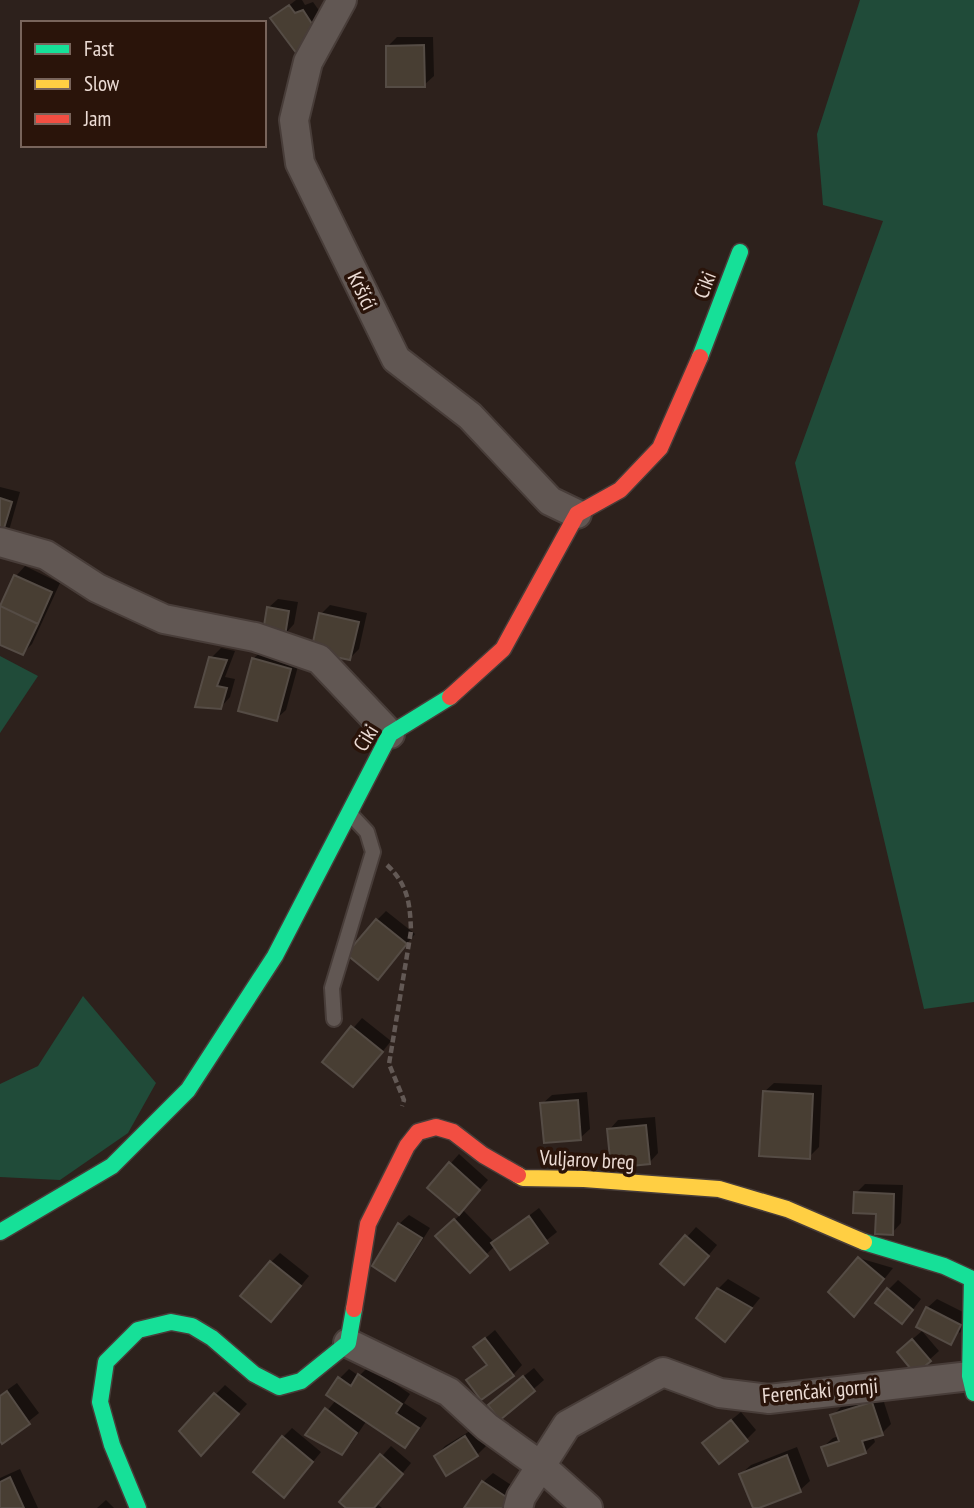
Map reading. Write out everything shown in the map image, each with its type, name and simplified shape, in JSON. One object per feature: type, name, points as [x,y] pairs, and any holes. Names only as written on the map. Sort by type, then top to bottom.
[{"type":"street","name":"Kršići","points":[[342,0],[308,62],[294,120],[300,163],[396,359],[470,416],[550,501],[577,514]]},
{"type":"street","name":"Ciki","points":[[0,1232],[112,1166],[188,1090],[275,956],[390,734],[445,701],[503,649],[577,514],[620,489],[660,448],[696,367],[740,252]]},
{"type":"street","points":[[0,541],[46,555],[97,588],[164,619],[255,637],[319,659],[390,734]]},
{"type":"street","name":"Vuljarov breg","points":[[348,1343],[368,1224],[407,1146],[418,1132],[436,1127],[453,1132],[523,1178],[584,1178],[719,1189],[787,1209],[868,1244],[944,1266],[972,1279],[972,1385]]},
{"type":"street","points":[[138,1508],[112,1445],[100,1402],[106,1362],[138,1330],[171,1322],[192,1326],[212,1338],[254,1374],[279,1387],[301,1381],[348,1343],[449,1392],[487,1427],[541,1466],[588,1508]]},
{"type":"street","name":"Ferenčaki gornji","points":[[518,1508],[521,1497],[567,1425],[663,1372],[720,1393],[769,1399],[972,1385]]},
{"type":"lane","points":[[334,1019],[332,988],[373,852],[367,832],[349,812]]},
{"type":"path","points":[[373,852],[402,879],[411,913],[411,931],[389,1063],[404,1100],[395,1122],[407,1146]]},
{"type":"green space","points":[[860,0],[974,0],[974,1002],[924,1009],[795,463],[883,221],[823,205],[817,134]]},
{"type":"green space","points":[[0,656],[38,676],[0,733]]},
{"type":"green space","points":[[83,996],[156,1083],[128,1133],[60,1180],[0,1177],[0,1084],[38,1066]]},
{"type":"building","points":[[289,5],[295,13],[303,10],[316,30],[300,58],[270,18]]},
{"type":"building","points":[[424,45],[425,87],[386,87],[386,46]]},
{"type":"building","points":[[0,498],[12,502],[1,538],[0,538]]},
{"type":"building","points":[[14,575],[52,592],[38,624],[0,606]]},
{"type":"building","points":[[0,606],[38,624],[23,655],[0,645]]},
{"type":"building","points":[[267,607],[289,611],[285,636],[263,632]]},
{"type":"building","points":[[319,613],[359,622],[350,660],[311,652]]},
{"type":"building","points":[[209,657],[227,660],[217,686],[227,688],[221,709],[195,707]]},
{"type":"building","points":[[252,658],[291,669],[277,721],[238,711]]},
{"type":"building","points":[[376,919],[407,944],[378,980],[346,954]]},
{"type":"building","points":[[351,1026],[383,1052],[353,1087],[322,1062]]},
{"type":"building","points":[[763,1091],[813,1094],[810,1159],[759,1156]]},
{"type":"building","points":[[578,1100],[581,1140],[544,1143],[540,1103]]},
{"type":"building","points":[[646,1125],[650,1164],[611,1168],[607,1129]]},
{"type":"building","points":[[449,1162],[480,1190],[459,1215],[427,1188]]},
{"type":"building","points":[[854,1192],[894,1194],[893,1235],[875,1234],[876,1214],[853,1213]]},
{"type":"building","points":[[529,1216],[548,1243],[510,1270],[491,1243]]},
{"type":"building","points":[[454,1219],[488,1256],[470,1273],[435,1236]]},
{"type":"building","points":[[398,1223],[422,1238],[395,1281],[372,1266]]},
{"type":"building","points":[[685,1235],[709,1256],[684,1285],[660,1264]]},
{"type":"building","points":[[858,1257],[884,1279],[854,1317],[828,1292]]},
{"type":"building","points":[[270,1261],[301,1286],[271,1322],[240,1296]]},
{"type":"building","points":[[717,1288],[752,1308],[725,1342],[696,1318]]},
{"type":"building","points":[[887,1288],[913,1310],[902,1324],[875,1303]]},
{"type":"building","points":[[926,1307],[961,1325],[951,1345],[916,1327]]},
{"type":"building","points":[[485,1338],[514,1376],[481,1400],[466,1380],[487,1365],[473,1347]]},
{"type":"building","points":[[912,1339],[931,1361],[915,1374],[897,1352]]},
{"type":"building","points":[[358,1374],[402,1404],[396,1413],[419,1428],[405,1448],[326,1395],[338,1377],[351,1386]]},
{"type":"building","points":[[523,1376],[535,1391],[500,1420],[488,1405]]},
{"type":"building","points":[[7,1391],[30,1424],[2,1444],[0,1396]]},
{"type":"building","points":[[214,1393],[239,1414],[201,1456],[179,1431]]},
{"type":"building","points":[[872,1402],[883,1435],[862,1441],[866,1453],[828,1466],[821,1447],[839,1441],[830,1415]]},
{"type":"building","points":[[325,1408],[357,1433],[342,1455],[305,1435]]},
{"type":"building","points":[[731,1420],[748,1441],[719,1464],[702,1443]]},
{"type":"building","points":[[282,1436],[313,1462],[284,1498],[253,1472]]},
{"type":"building","points":[[465,1436],[478,1456],[446,1476],[434,1456]]},
{"type":"building","points":[[380,1454],[403,1474],[374,1508],[346,1508],[339,1502]]},
{"type":"building","points":[[787,1455],[801,1492],[753,1508],[739,1474]]},
{"type":"building","points":[[10,1477],[24,1508],[0,1508],[0,1482]]},
{"type":"building","points":[[482,1481],[514,1502],[510,1508],[464,1508]]},
{"type":"traffic: fast","points":[[700,357],[740,252]]},
{"type":"traffic: fast","points":[[0,1232],[112,1166],[188,1090],[275,956],[390,734],[450,697]]},
{"type":"traffic: fast","points":[[864,1242],[944,1266],[972,1279],[970,1376],[974,1393]]},
{"type":"traffic: fast","points":[[138,1508],[112,1445],[100,1402],[106,1362],[138,1330],[171,1322],[192,1326],[212,1338],[254,1374],[279,1387],[301,1381],[348,1343],[354,1309]]},
{"type":"traffic: slow","points":[[518,1175],[523,1178],[584,1179],[719,1189],[787,1209],[864,1242]]},
{"type":"traffic: jam","points":[[450,697],[503,649],[577,514],[620,490],[660,448],[700,357]]},
{"type":"traffic: jam","points":[[354,1309],[368,1224],[407,1146],[418,1132],[436,1127],[453,1132],[483,1155],[518,1175]]}]
